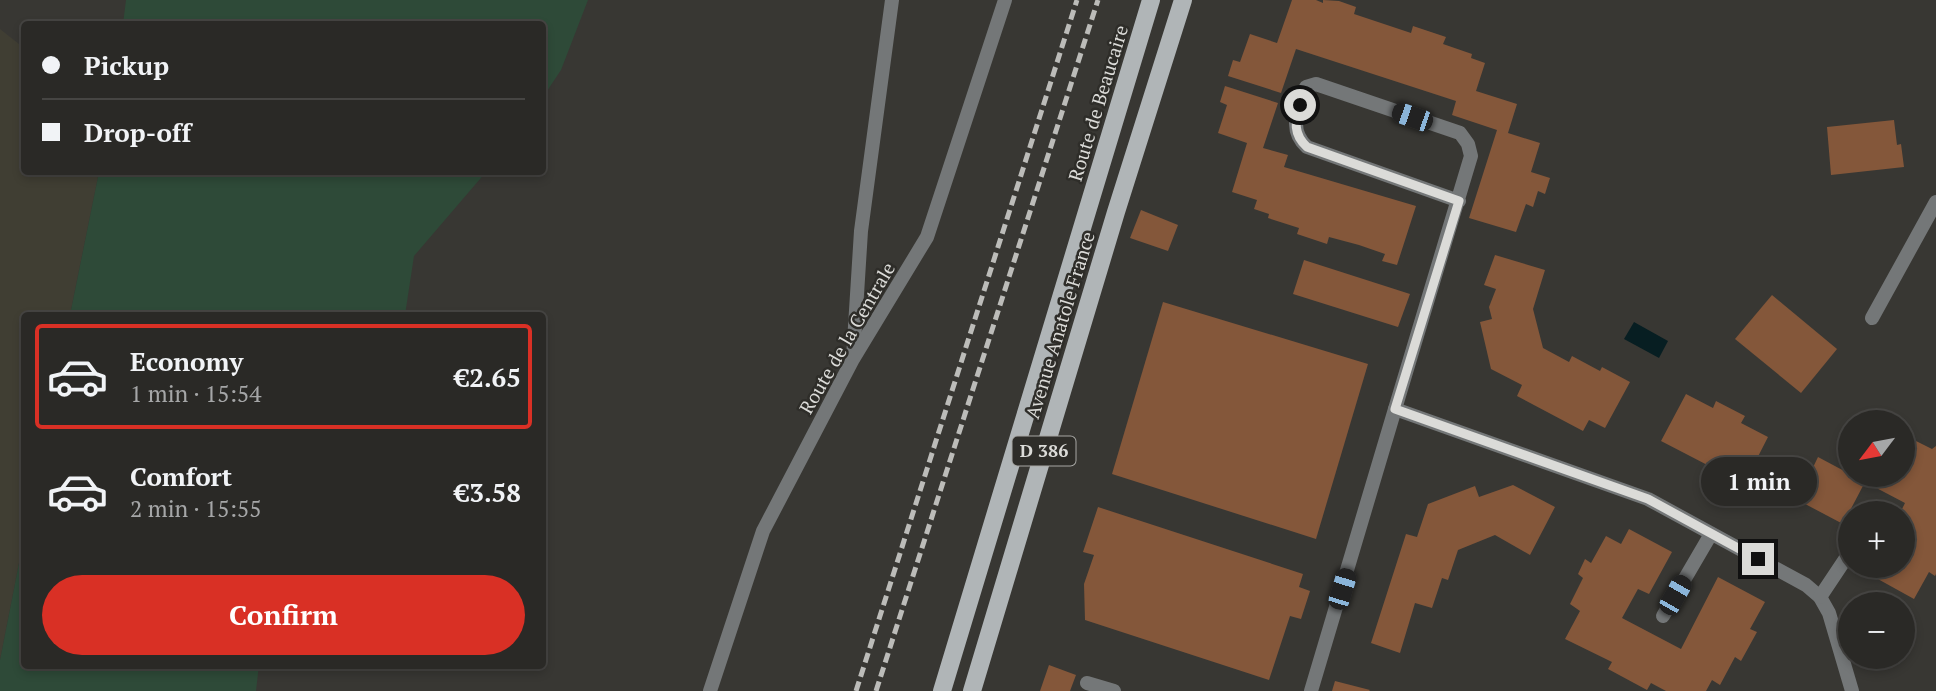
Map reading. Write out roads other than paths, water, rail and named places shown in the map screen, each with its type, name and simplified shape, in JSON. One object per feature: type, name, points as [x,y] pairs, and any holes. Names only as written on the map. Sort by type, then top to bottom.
[{"type":"main road","name":"Route de Beaucaire","points":[[1086,218],[1151,0]]},
{"type":"main road","name":"Avenue Anatole France","points":[[972,691],[1116,212],[1183,0]]},
{"type":"main road","name":"Avenue Anatole France","points":[[942,691],[1086,218]]},
{"type":"main road","points":[[1043,360],[1069,369]]},
{"type":"street","points":[[853,359],[860,231],[892,0]]},
{"type":"street","name":"Route de la Centrale","points":[[710,691],[763,531],[853,359],[928,237],[1005,0]]},
{"type":"street","points":[[1311,691],[1459,201],[1471,156],[1468,144],[1460,133],[1316,84],[1306,87],[1294,124],[1299,140],[1307,147],[1459,201]]},
{"type":"street","points":[[1872,318],[1936,202]]},
{"type":"street","points":[[1395,409],[1648,499],[1806,585],[1820,597],[1829,613],[1852,691]]},
{"type":"street","points":[[1664,616],[1710,534]]},
{"type":"street","points":[[1820,597],[1838,570]]},
{"type":"street","points":[[1087,683],[1114,691]]},
{"type":"water","points":[[1634,322],[1668,341],[1659,358],[1624,339]]},
{"type":"railway","points":[[856,691],[1077,0]]},
{"type":"railway","points":[[876,691],[1098,0]]}]
